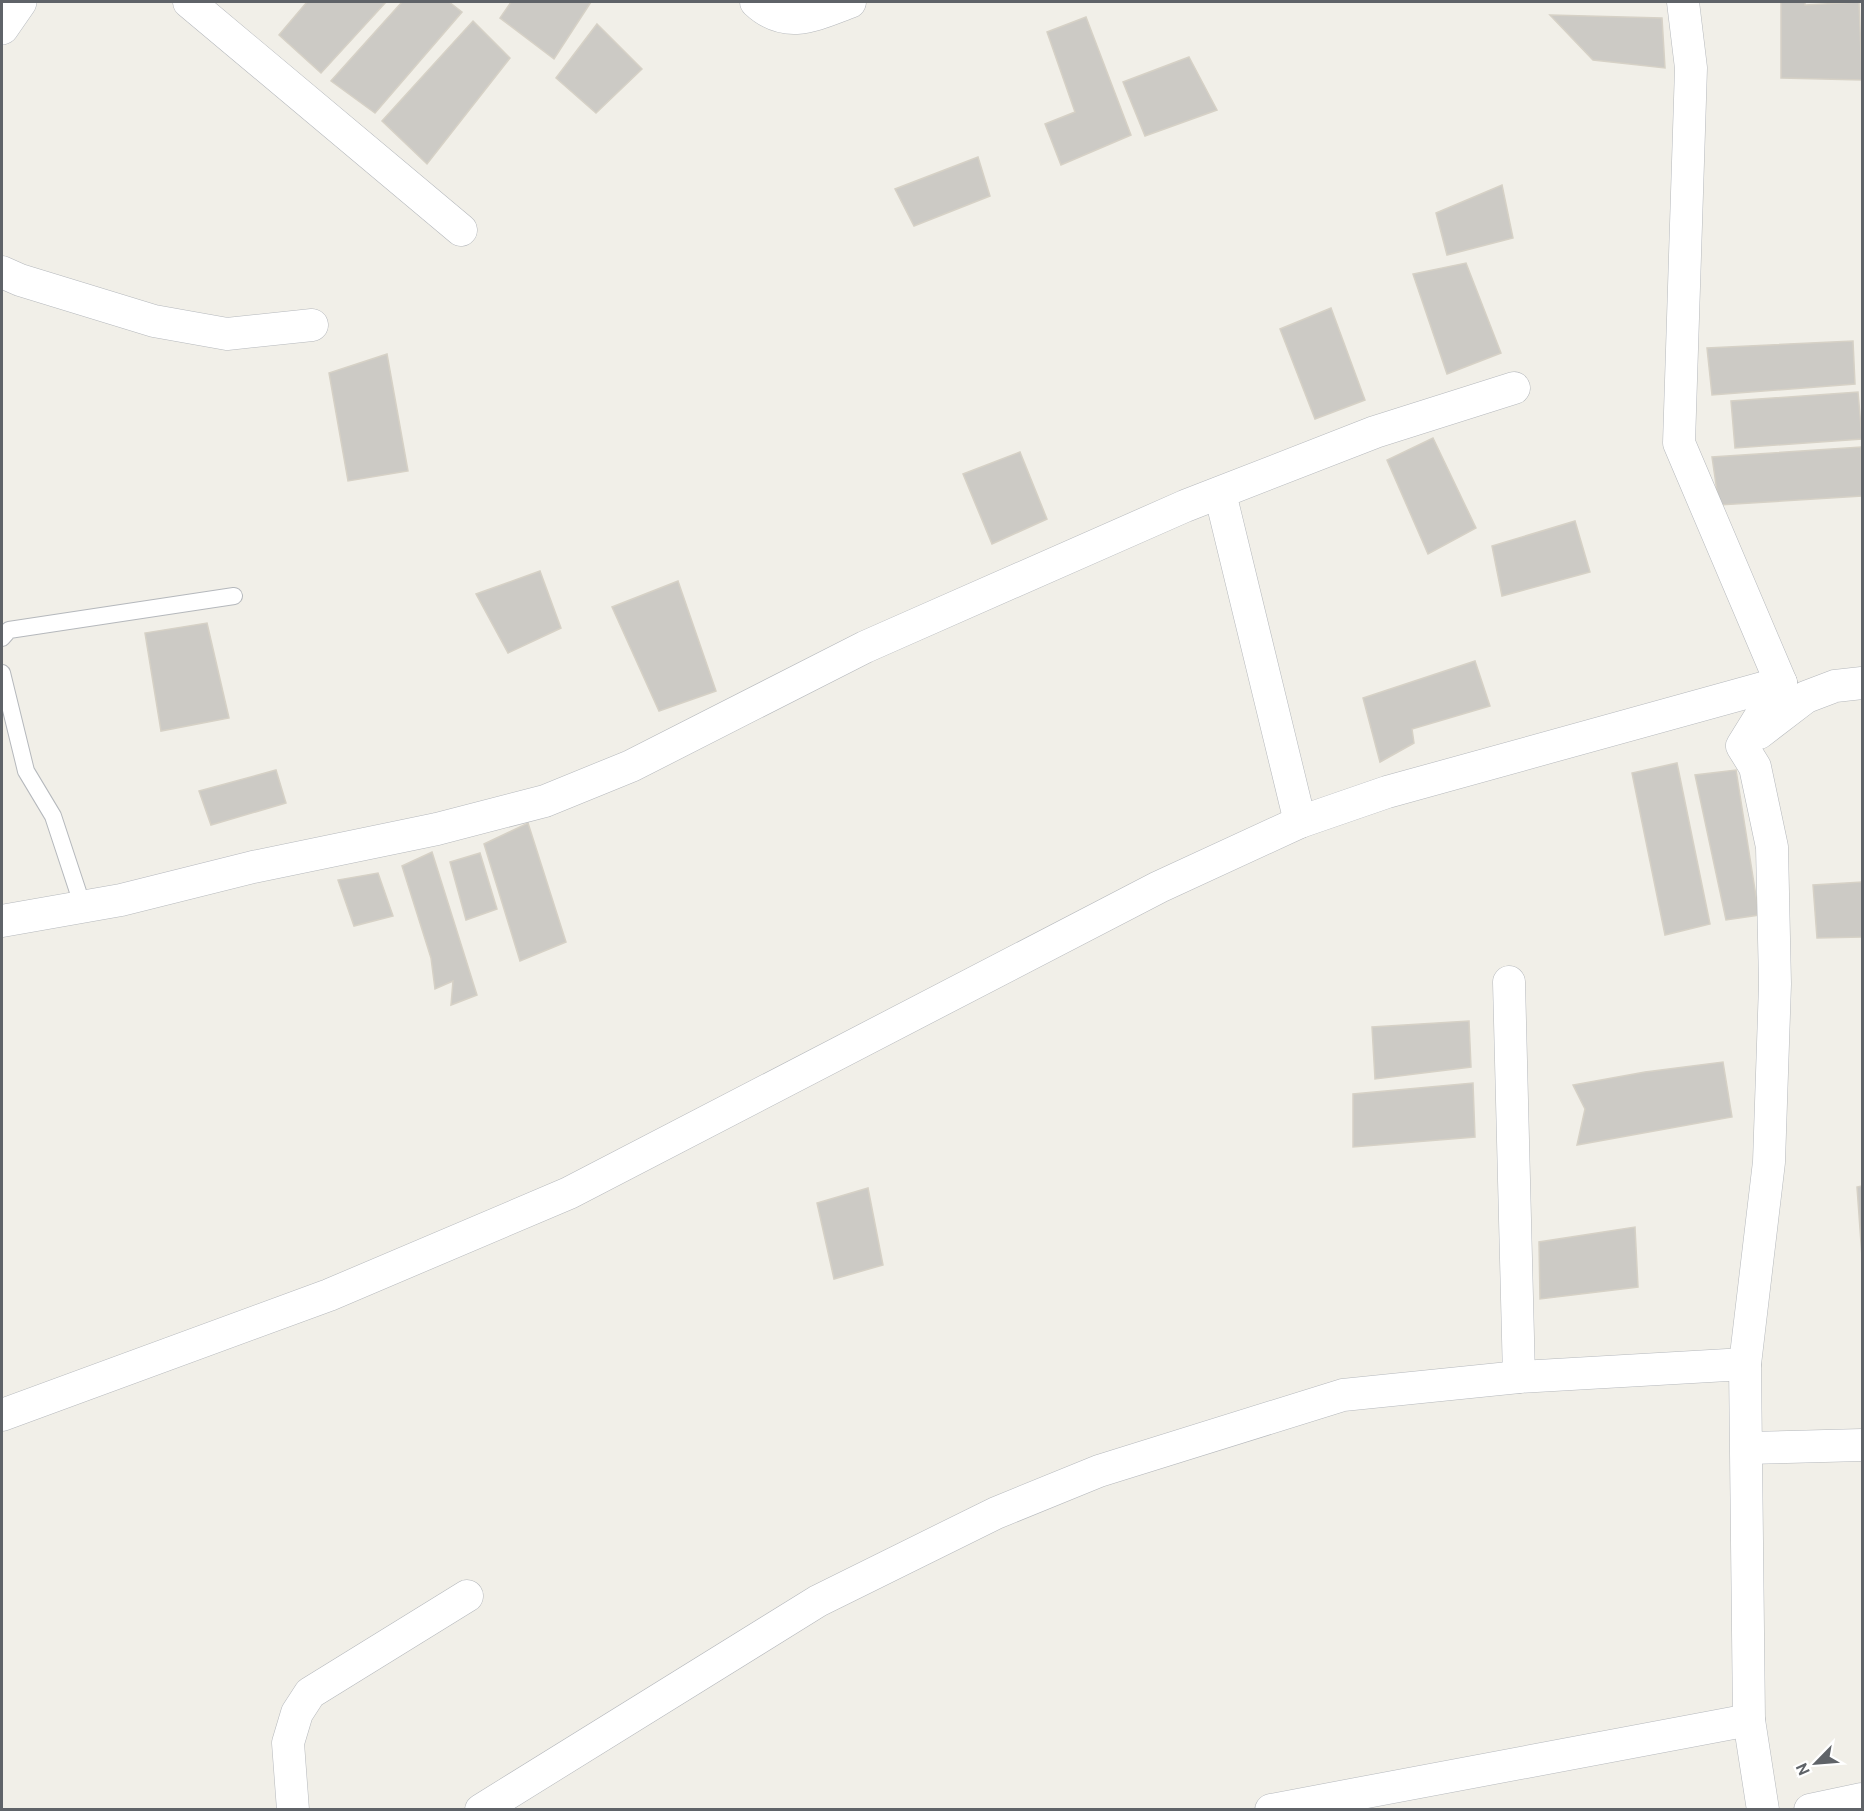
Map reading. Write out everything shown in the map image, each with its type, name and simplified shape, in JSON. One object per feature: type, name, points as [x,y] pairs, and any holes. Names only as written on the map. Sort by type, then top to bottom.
[{"type":"main road","points":[[2,28],[20,2]]},
{"type":"street","points":[[189,2],[461,230]]},
{"type":"street","points":[[756,2],[784,18],[809,18],[850,2]]},
{"type":"street","points":[[1683,2],[1691,68],[1679,443],[1781,683]]},
{"type":"street","points":[[2,272],[20,280],[154,321],[227,334],[312,325]]},
{"type":"street","points":[[2,921],[121,900],[253,867],[437,829],[544,801],[632,766],[865,647],[1220,493],[1375,432],[1514,388]]},
{"type":"street","points":[[1220,493],[1300,822]]},
{"type":"street","points":[[1742,746],[1781,683]]},
{"type":"street","points":[[2,1415],[329,1295],[569,1193],[1159,887],[1300,822],[1387,792],[1781,683]]},
{"type":"street","points":[[1742,746],[1806,697],[1836,686],[1863,683]]},
{"type":"street","points":[[1742,746],[1755,767],[1772,847],[1775,984],[1769,1162],[1745,1364],[1749,1720],[1763,1809]]},
{"type":"street","points":[[1509,982],[1519,1377]]},
{"type":"street","points":[[481,1809],[818,1601],[1017,1505],[1099,1471],[1343,1395],[1519,1377],[1745,1364]]},
{"type":"street","points":[[1747,1448],[1863,1445]]},
{"type":"street","points":[[293,1809],[288,1743],[297,1713],[310,1693],[467,1596]]},
{"type":"street","points":[[1271,1809],[1749,1720]]},
{"type":"street","points":[[1810,1809],[1863,1799]]},
{"type":"lane","points":[[2,638],[9,630],[234,596]]},
{"type":"lane","points":[[2,673],[26,771],[53,816],[83,907]]},
{"type":"building","points":[[307,2],[386,2],[321,73],[279,35]]},
{"type":"building","points":[[402,2],[449,2],[462,12],[375,113],[331,81]]},
{"type":"building","points":[[511,2],[591,2],[554,59],[500,18]]},
{"type":"building","points":[[1781,2],[1805,2],[1805,5],[1859,2],[1862,80],[1781,78]]},
{"type":"building","points":[[1550,15],[1662,18],[1665,68],[1593,60]]},
{"type":"building","points":[[1086,17],[1131,135],[1061,165],[1045,124],[1075,112],[1047,32]]},
{"type":"building","points":[[473,21],[510,58],[427,164],[382,121]]},
{"type":"building","points":[[597,24],[642,69],[596,113],[556,78]]},
{"type":"building","points":[[1189,57],[1217,110],[1145,136],[1123,82]]},
{"type":"building","points":[[978,157],[990,196],[914,226],[895,189]]},
{"type":"building","points":[[1502,185],[1513,238],[1447,255],[1436,213]]},
{"type":"building","points":[[1466,263],[1501,353],[1447,374],[1413,274]]},
{"type":"building","points":[[1331,308],[1365,400],[1315,419],[1280,329]]},
{"type":"building","points":[[1853,341],[1855,384],[1712,395],[1707,348]]},
{"type":"building","points":[[387,354],[408,471],[348,481],[329,373]]},
{"type":"building","points":[[1858,392],[1862,439],[1735,448],[1731,401]]},
{"type":"building","points":[[1433,438],[1476,528],[1428,554],[1387,460]]},
{"type":"building","points":[[1861,447],[1862,496],[1719,505],[1712,457]]},
{"type":"building","points":[[1020,452],[1047,519],[992,544],[963,474]]},
{"type":"building","points":[[1575,521],[1590,572],[1502,596],[1492,546]]},
{"type":"building","points":[[540,571],[561,628],[508,653],[476,594]]},
{"type":"building","points":[[678,581],[716,691],[659,711],[612,607]]},
{"type":"building","points":[[207,623],[229,718],[161,731],[145,633]]},
{"type":"building","points":[[1475,661],[1490,706],[1412,729],[1414,743],[1380,762],[1363,698]]},
{"type":"building","points":[[1677,763],[1710,924],[1665,935],[1632,773]]},
{"type":"building","points":[[276,770],[286,803],[211,825],[199,791]]},
{"type":"building","points":[[1736,770],[1759,915],[1726,920],[1695,775]]},
{"type":"building","points":[[528,823],[566,942],[520,961],[484,844]]},
{"type":"building","points":[[432,852],[477,995],[451,1005],[453,981],[435,989],[431,958],[402,866]]},
{"type":"building","points":[[480,853],[497,909],[466,920],[450,862]]},
{"type":"building","points":[[378,873],[393,916],[354,926],[338,880]]},
{"type":"building","points":[[1862,882],[1862,937],[1817,938],[1813,885]]},
{"type":"building","points":[[1469,1021],[1471,1067],[1375,1079],[1372,1027]]},
{"type":"building","points":[[1723,1062],[1732,1117],[1577,1145],[1585,1109],[1573,1085],[1645,1072]]},
{"type":"building","points":[[1473,1083],[1475,1137],[1353,1147],[1353,1094]]},
{"type":"building","points":[[1862,1186],[1862,1257],[1857,1187]]},
{"type":"building","points":[[868,1188],[883,1265],[834,1279],[817,1203]]},
{"type":"building","points":[[1635,1227],[1638,1287],[1540,1299],[1539,1242]]}]
